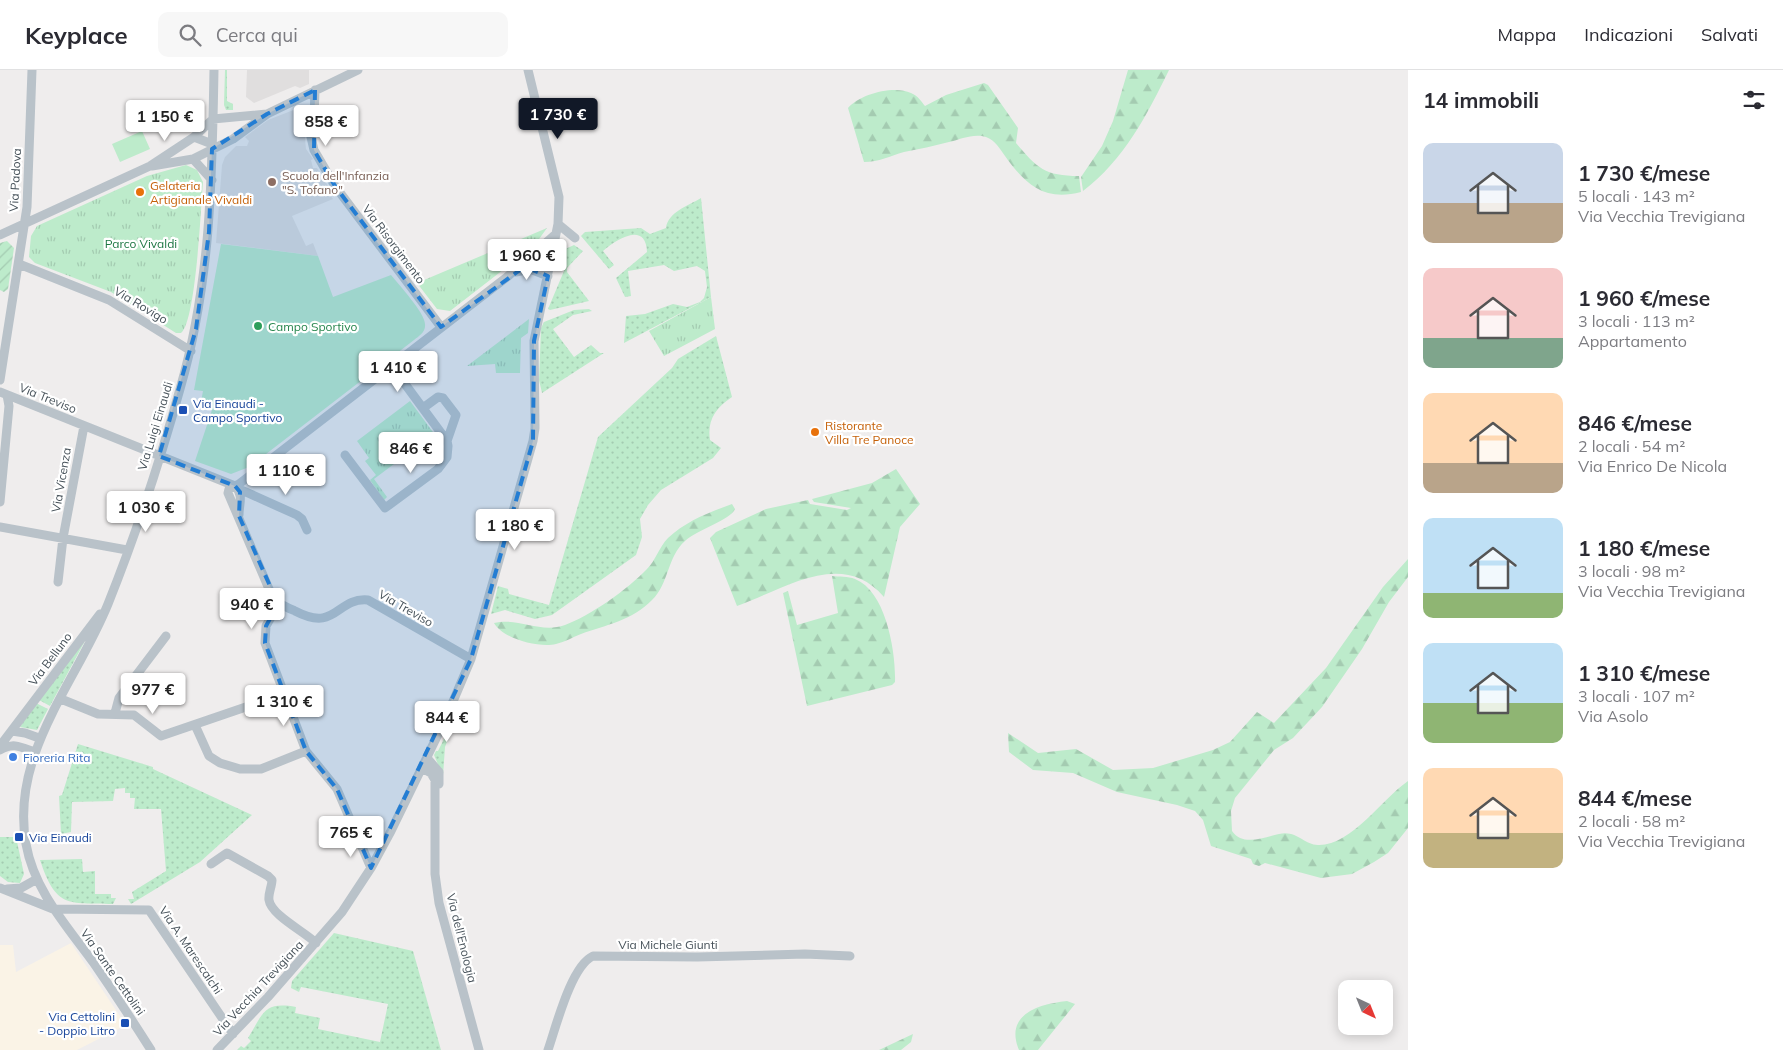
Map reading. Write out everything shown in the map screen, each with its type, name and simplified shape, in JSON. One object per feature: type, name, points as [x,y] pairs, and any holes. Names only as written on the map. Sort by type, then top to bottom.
[{"type":"street","name":"Via Padova","points":[[0,380],[25,224],[32,70]]},
{"type":"street","name":"Via Luigi Einaudi","points":[[54,909],[38,882],[26,844],[23,819],[24,790],[34,752],[40,738],[86,651],[109,602],[160,456],[191,351],[206,262],[212,180],[214,70]]},
{"type":"street","points":[[150,166],[193,159],[212,147],[233,139],[267,114],[358,70]]},
{"type":"street","name":"Via Vecchia Trevigiana","points":[[217,1050],[342,912],[371,868],[427,758],[471,659],[533,442],[535,428],[534,341],[558,224],[556,180],[528,70]]},
{"type":"street","name":"Via Risorgimento","points":[[315,90],[314,120],[311,137],[314,150],[335,186],[441,327]]},
{"type":"street","points":[[0,235],[150,166],[194,137],[213,119],[267,114]]},
{"type":"street","points":[[194,137],[212,147]]},
{"type":"street","points":[[193,159],[212,180]]},
{"type":"street","points":[[558,224],[575,238]]},
{"type":"street","points":[[371,868],[337,789],[306,751],[284,694],[264,637],[266,626],[278,603],[272,596],[239,516],[240,492],[230,486],[507,277],[556,234]]},
{"type":"street","points":[[530,257],[541,256],[550,265]]},
{"type":"street","name":"Via Rovigo","points":[[19,264],[109,300],[191,351]]},
{"type":"street","points":[[507,277],[525,269],[535,270],[548,276]]},
{"type":"street","points":[[391,365],[447,440]]},
{"type":"street","points":[[0,502],[9,406],[3,394]]},
{"type":"street","name":"Via Treviso","points":[[3,394],[160,456],[297,515],[302,519],[307,530]]},
{"type":"street","points":[[345,455],[385,508],[443,463],[448,452],[447,440],[456,415],[443,398],[438,397],[423,408]]},
{"type":"street","name":"Via Vicenza","points":[[58,582],[63,538],[84,426]]},
{"type":"street","points":[[0,527],[127,550]]},
{"type":"street","name":"Via Treviso","points":[[278,603],[314,620],[326,618],[355,602],[368,600],[471,659]]},
{"type":"street","name":"Via Belluno","points":[[0,746],[109,602]]},
{"type":"street","points":[[115,713],[119,698],[166,636]]},
{"type":"street","points":[[61,699],[98,714],[134,715],[161,736],[284,694]]},
{"type":"street","points":[[195,725],[209,756],[220,763],[240,769],[261,769],[306,751]]},
{"type":"street","points":[[12,731],[25,732],[40,738]]},
{"type":"street","points":[[0,750],[10,745],[17,745],[34,752]]},
{"type":"street","name":"Via dell'Enologia","points":[[427,758],[438,772],[435,874],[439,903],[479,1050]]},
{"type":"street","name":"Via dell'Enologia","points":[[422,768],[430,773],[435,780],[436,799]]},
{"type":"street","name":"Via Vecchia Trevigiana","points":[[211,864],[227,853],[268,876],[272,880],[269,900],[271,906],[280,916],[316,942]]},
{"type":"street","points":[[1,888],[21,888],[38,882]]},
{"type":"street","points":[[26,897],[38,882]]},
{"type":"street","points":[[1,888],[54,909]]},
{"type":"street","name":"Via A. Marescalchi","points":[[54,909],[149,910],[233,1034]]},
{"type":"street","name":"Via Sante Cettolini","points":[[54,909],[151,1050]]},
{"type":"street","name":"Via Michele Giunti","points":[[548,1050],[576,973],[585,961],[593,956],[697,957],[805,954],[850,956]]},
{"type":"highlighted area","points":[[315,90],[314,150],[335,186],[441,327],[520,270],[530,269],[548,276],[534,341],[533,441],[471,659],[371,868],[337,789],[306,751],[265,643],[266,626],[278,604],[239,516],[240,492],[235,486],[159,456],[196,329],[209,232],[212,149],[267,114]]},
{"type":"shaded area","points":[[247,70],[309,70],[309,84],[300,88],[295,86],[254,103],[246,97]]},
{"type":"shaded area","name":"Scuola dell'Infanzia \"S. Tofano\"","points":[[296,109],[302,110],[306,116],[306,149],[313,159],[311,160],[313,168],[317,168],[328,186],[325,189],[333,199],[292,216],[306,246],[313,243],[318,256],[216,243],[222,165],[225,157],[236,146],[247,146],[249,141],[245,137],[268,120]]},
{"type":"shaded area","points":[[71,943],[126,1025],[77,1050],[0,1050],[0,945],[13,945],[16,972]]},
{"type":"green space","points":[[225,70],[227,70],[227,101],[233,104],[233,110],[226,110],[224,105]]},
{"type":"green space","points":[[1128,70],[1169,70],[1133,136],[1111,165],[1083,191],[1081,177],[1102,146],[1113,121]]},
{"type":"green space","points":[[984,83],[988,85],[1018,128],[1016,143],[1023,152],[1036,164],[1050,172],[1067,176],[1079,176],[1081,192],[1056,195],[1037,188],[1020,175],[995,142],[981,136],[968,137],[904,152],[880,160],[864,162],[848,108],[853,103],[878,92],[896,90],[913,94],[925,106],[946,95]]},
{"type":"green space","points":[[142,131],[150,149],[120,162],[112,144]]},
{"type":"green space","name":"Parco Vivaldi","points":[[186,165],[197,170],[203,182],[194,286],[186,324],[181,333],[176,333],[111,292],[35,263],[29,257],[31,236],[37,226],[147,176]]},
{"type":"green space","points":[[701,198],[711,297],[624,343],[626,316],[645,314],[673,304],[687,307],[700,302],[704,298],[707,287],[705,271],[697,266],[674,271],[664,265],[628,271],[631,296],[625,297],[616,278],[647,252],[645,242],[641,237],[629,235],[603,251],[614,265],[609,269],[581,236],[585,232],[641,228],[650,234],[666,228],[670,218]]},
{"type":"green space","points":[[547,228],[534,246],[450,311],[437,309],[417,283]]},
{"type":"green space","points":[[7,241],[14,248],[8,289],[4,292],[0,290],[0,243]]},
{"type":"green space","points":[[221,244],[318,256],[333,297],[391,275],[421,313],[425,324],[423,332],[418,337],[249,467],[231,474],[195,461],[212,410],[200,407],[203,391],[194,390]]},
{"type":"green space","points":[[574,245],[583,251],[567,268],[567,272],[589,301],[550,310],[548,309],[564,271],[561,251]]},
{"type":"green space","points":[[711,297],[715,329],[664,356],[649,331]]},
{"type":"green space","points":[[589,309],[592,311],[573,315],[553,329],[574,357],[591,345],[600,353],[604,353],[542,393],[539,380],[541,328],[544,322],[574,310]]},
{"type":"green space","points":[[529,319],[528,333],[521,338],[520,373],[496,373],[495,364],[467,366]]},
{"type":"green space","points":[[716,336],[732,397],[717,410],[711,421],[710,440],[721,448],[713,458],[661,490],[648,505],[640,519],[642,537],[636,555],[552,615],[535,619],[505,610],[491,614],[498,586],[508,589],[509,594],[549,605],[598,437],[672,368],[678,359]]},
{"type":"green space","points":[[410,401],[441,443],[439,456],[426,440],[374,479],[387,497],[384,500],[370,480],[376,475],[365,461],[369,458],[357,441]]},
{"type":"green space","points":[[896,469],[920,504],[900,527],[884,597],[868,583],[850,575],[832,574],[794,583],[737,606],[710,538],[716,532],[766,509],[808,500],[810,504],[847,510],[851,508],[814,502],[812,499],[872,483]]},
{"type":"green space","points":[[732,504],[735,509],[732,513],[690,537],[679,547],[658,594],[645,607],[628,617],[563,642],[549,645],[540,645],[513,638],[505,634],[494,623],[512,622],[547,628],[575,621],[608,601],[639,577],[650,565],[668,538],[675,532],[698,518]]},
{"type":"green space","points":[[1408,559],[1408,577],[1389,602],[1362,649],[1322,707],[1293,738],[1274,750],[1235,798],[1231,811],[1232,831],[1242,839],[1254,840],[1285,833],[1313,844],[1330,843],[1354,830],[1408,781],[1408,828],[1388,853],[1352,874],[1321,878],[1265,863],[1259,866],[1253,864],[1251,859],[1211,846],[1203,820],[1195,811],[1177,805],[1117,792],[1073,773],[1033,770],[1009,752],[1008,733],[1038,753],[1076,749],[1113,770],[1153,768],[1213,750],[1230,742],[1257,712],[1274,723],[1326,668],[1383,587]]},
{"type":"green space","points":[[832,576],[855,579],[866,586],[882,609],[894,655],[895,682],[892,685],[807,706],[783,593],[788,591],[797,625],[838,613]]},
{"type":"green space","points":[[86,639],[50,706],[39,700]]},
{"type":"green space","points":[[36,703],[48,709],[37,730],[20,727]]},
{"type":"green space","points":[[447,728],[452,728],[445,747],[443,776],[434,755],[448,731]]},
{"type":"green space","points":[[78,744],[153,767],[153,769],[252,815],[200,862],[131,904],[128,899],[134,899],[132,892],[166,871],[161,809],[134,809],[135,798],[130,798],[130,793],[125,793],[125,788],[115,789],[113,801],[72,802],[71,832],[61,834],[59,796],[62,795]]},
{"type":"green space","points":[[0,837],[16,837],[24,874],[20,883],[8,882],[0,876]]},
{"type":"green space","points":[[82,859],[83,872],[95,871],[95,894],[111,894],[111,898],[116,898],[113,904],[65,900],[52,887],[40,860]]},
{"type":"green space","points":[[334,933],[413,951],[441,1050],[237,1050],[241,1046],[244,1048],[251,1041],[248,1038],[265,1011],[277,1006],[296,1007],[295,1013],[320,1018],[318,1029],[380,1042],[388,1004],[301,987],[299,992],[291,988],[292,981]]},
{"type":"green space","points":[[1067,1001],[1075,1004],[1038,1050],[1019,1050],[1016,1028],[1020,1019],[1036,1008]]},
{"type":"green space","points":[[913,1034],[911,1042],[901,1050],[879,1050]]},
{"type":"place","name":"Scuola dell'Infanzia \"S. Tofano\"","points":[[272,182]]},
{"type":"place","name":"Gelateria Artigianale Vivaldi","points":[[140,192]]},
{"type":"place","name":"Campo Sportivo","points":[[258,326]]},
{"type":"place","name":"Via Einaudi - Campo Sportivo","points":[[183,410]]},
{"type":"place","name":"Ristorante Villa Tre Panoce","points":[[815,432]]},
{"type":"place","name":"Fioreria Rita","points":[[13,757]]},
{"type":"place","name":"Via Einaudi","points":[[19,837]]},
{"type":"place","name":"Via Cettolini - Doppio Litro","points":[[125,1023]]}]
